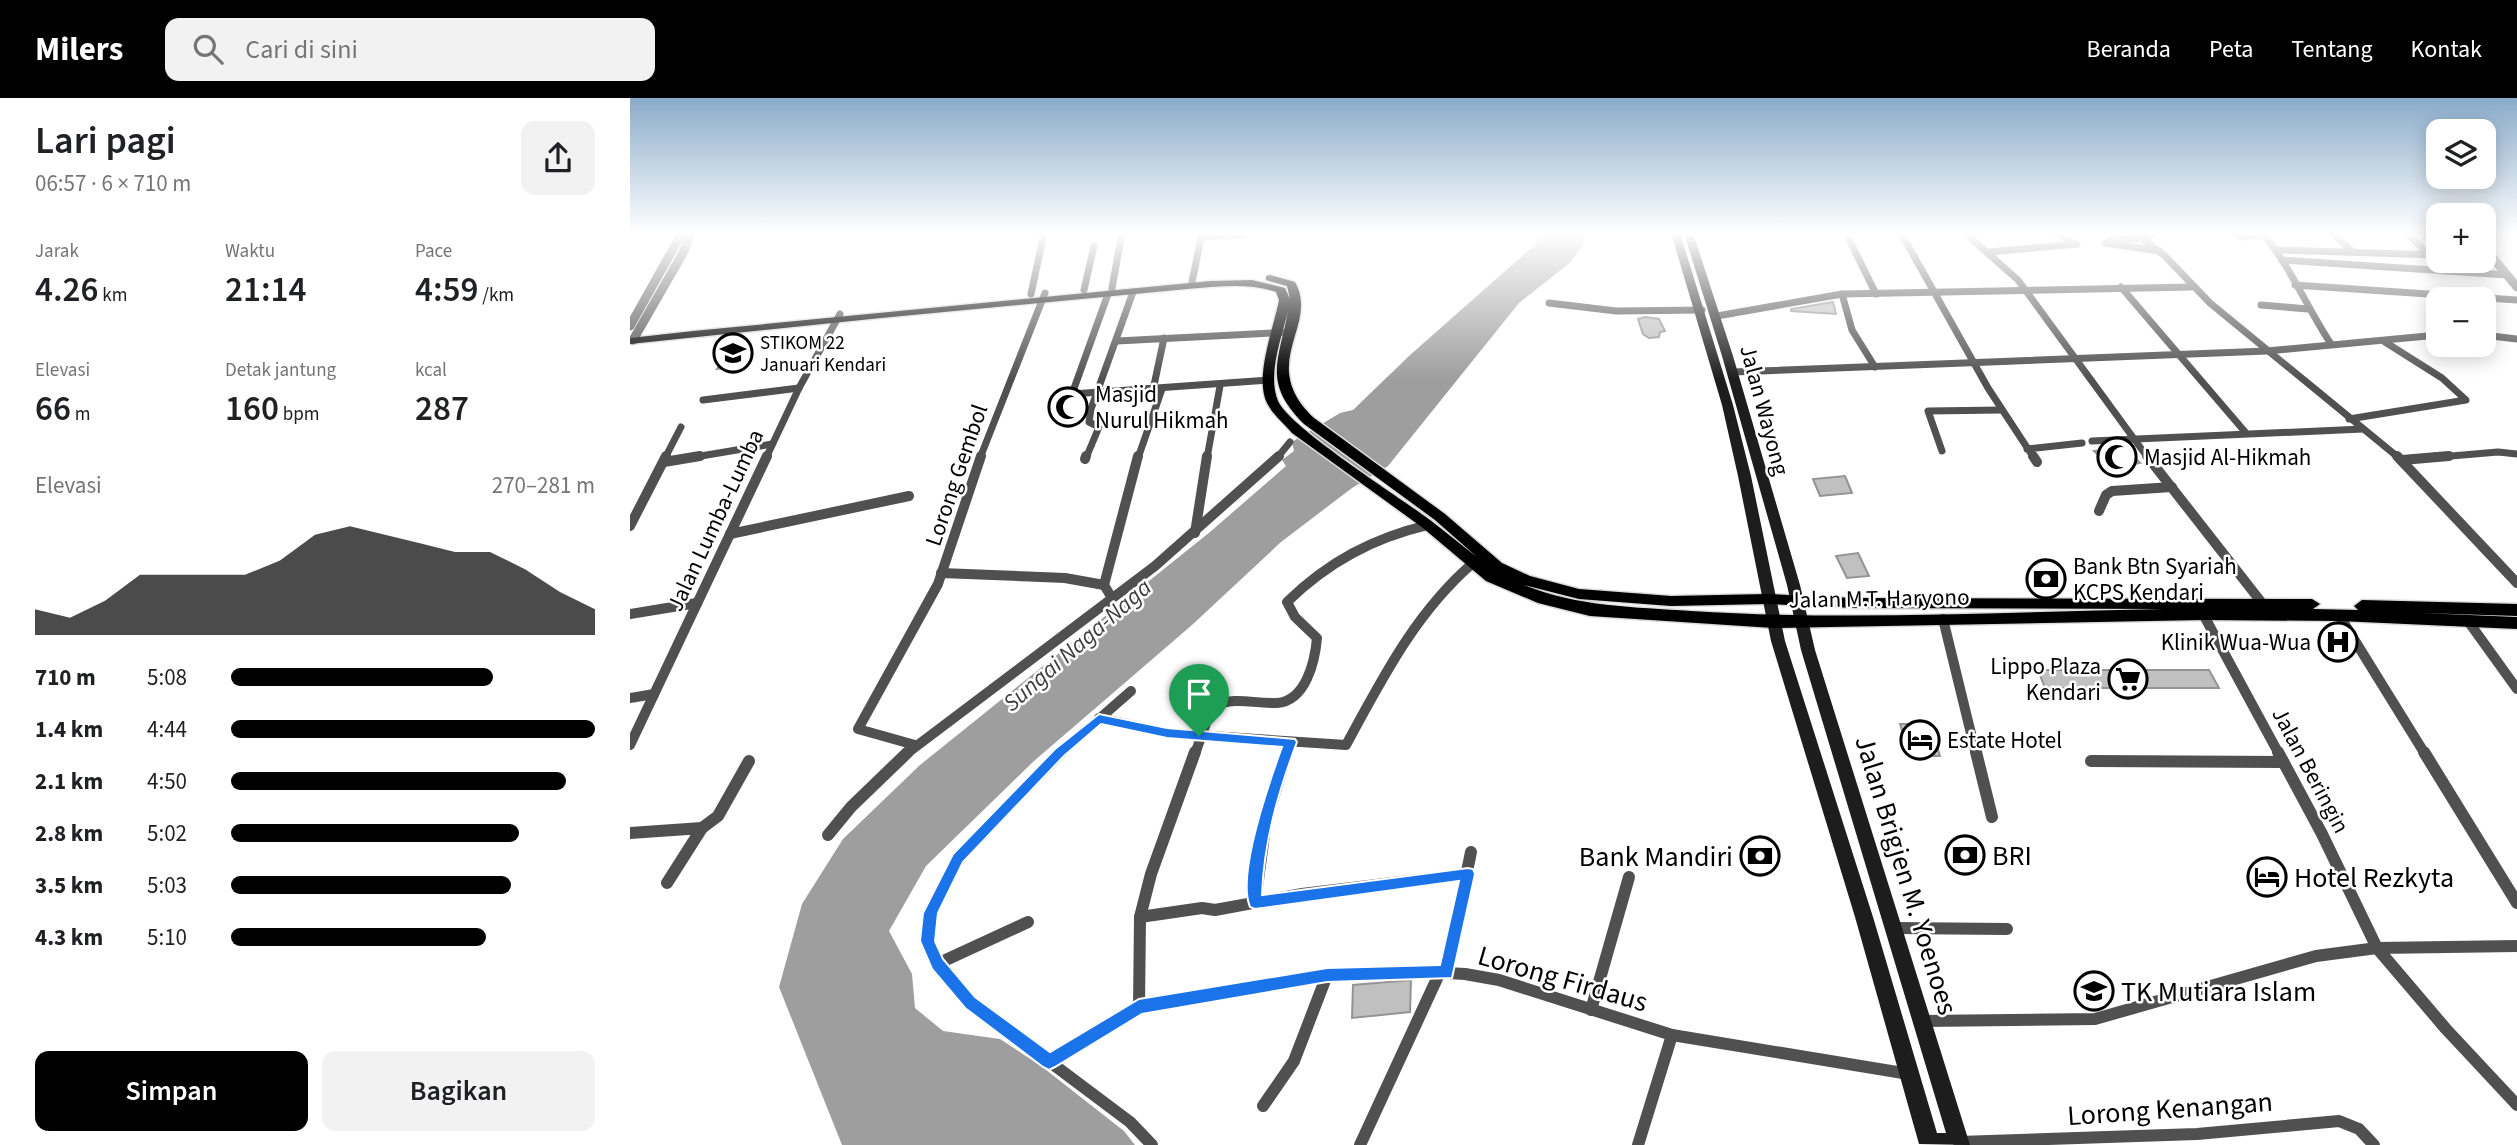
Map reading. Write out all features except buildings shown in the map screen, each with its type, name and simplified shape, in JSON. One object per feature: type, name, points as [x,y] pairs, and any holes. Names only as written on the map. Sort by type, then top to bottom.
[{"type":"highway","points":[[1039,295],[1192,282]]},
{"type":"highway","points":[[1269,380],[1296,295],[1295,289],[1286,282]]},
{"type":"highway","points":[[632,337],[1084,290],[1133,292],[1211,285],[1271,285],[1284,294],[1281,376],[1283,392],[1291,405],[1376,479]]},
{"type":"highway","name":"Jalan M.T. Haryono","points":[[1269,380],[1272,402],[1293,436],[1376,479],[1440,517],[1497,567],[1525,580],[1556,589],[1607,598],[1671,601],[1799,599],[1854,603],[2262,603],[2517,610]]},
{"type":"highway","name":"Jalan M.T. Haryono","points":[[1376,479],[1473,563],[1507,586],[1544,599],[1590,610],[1773,622],[1860,618],[2203,614],[2339,615],[2517,623]]},
{"type":"main road","name":"Jalan Wayong","points":[[1692,282],[1702,310],[1752,513],[1773,622]]},
{"type":"main road","name":"Jalan Wayong","points":[[1705,282],[1799,599],[1803,622]]},
{"type":"main road","points":[[1773,622],[1864,917],[1930,1144],[1959,1144]]},
{"type":"main road","name":"Jalan Brigjen M. Yoenoes","points":[[1803,622],[1808,650],[1959,1144]]},
{"type":"street","points":[[632,337],[659,282]]},
{"type":"street","points":[[632,337],[665,282]]},
{"type":"street","name":"Lorong Gembol","points":[[915,745],[858,729],[941,573],[1039,295],[1040,282]]},
{"type":"street","points":[[1084,290],[1086,282]]},
{"type":"street","points":[[1112,282],[1070,393],[1220,386],[1269,380]]},
{"type":"street","points":[[1870,282],[1876,294]]},
{"type":"street","points":[[1928,282],[2002,410],[2037,462]]},
{"type":"street","points":[[2018,282],[2133,438],[2262,603]]},
{"type":"street","points":[[2187,282],[2349,419],[2402,460],[2517,583]]},
{"type":"street","points":[[2293,282],[2331,344]]},
{"type":"street","points":[[2295,285],[2517,300]]},
{"type":"street","points":[[2121,287],[2246,433]]},
{"type":"street","points":[[1717,316],[1842,294],[2191,287]]},
{"type":"street","points":[[1085,459],[1099,427],[1090,422],[1096,393],[1133,292]]},
{"type":"street","points":[[1842,294],[1852,330],[1875,367]]},
{"type":"street","points":[[1549,303],[1616,311],[1702,310]]},
{"type":"street","points":[[2261,305],[2308,309]]},
{"type":"street","name":"Jalan Lumba-Lumba","points":[[630,745],[799,388],[839,317]]},
{"type":"street","points":[[1117,341],[1284,332]]},
{"type":"street","points":[[1733,372],[2267,351],[2426,337]]},
{"type":"street","points":[[2496,337],[2517,339]]},
{"type":"street","points":[[1104,586],[1157,389],[1164,338]]},
{"type":"street","points":[[2349,419],[2466,400],[2460,391],[2385,342]]},
{"type":"street","points":[[1195,533],[1220,386]]},
{"type":"street","points":[[704,400],[799,388]]},
{"type":"street","points":[[1942,451],[1928,411],[2002,410]]},
{"type":"street","points":[[630,526],[681,427]]},
{"type":"street","points":[[2092,441],[2363,429]]},
{"type":"street","points":[[828,835],[851,807],[915,745],[1195,533],[1284,451],[1293,436]]},
{"type":"street","points":[[2028,449],[2082,443]]},
{"type":"street","points":[[664,462],[772,444]]},
{"type":"street","points":[[2402,460],[2498,452],[2517,454]]},
{"type":"street","points":[[2099,511],[2106,495],[2112,491],[2172,487]]},
{"type":"street","points":[[730,534],[909,496]]},
{"type":"street","points":[[1139,1007],[1140,917],[1150,874],[1199,736],[1216,703],[1231,699],[1279,704],[1289,699],[1304,685],[1317,652],[1317,638],[1287,607],[1287,602],[1299,590],[1367,543],[1401,530],[1429,525]]},
{"type":"street","points":[[1099,718],[1167,733],[1346,745],[1418,622],[1458,575],[1473,563]]},
{"type":"street","points":[[941,573],[1065,579],[1104,586],[1112,598]]},
{"type":"street","points":[[630,614],[697,603]]},
{"type":"street","name":"Jalan Beringin","points":[[2203,614],[2283,762],[2377,948],[2446,1030],[2517,1105]]},
{"type":"street","points":[[2339,615],[2517,903]]},
{"type":"street","points":[[1943,619],[1992,817]]},
{"type":"street","points":[[2468,621],[2517,689]]},
{"type":"street","points":[[1130,691],[1060,752],[958,858],[930,913],[928,941],[937,964],[970,1002],[1130,1122],[1152,1145]]},
{"type":"street","points":[[630,698],[654,694]]},
{"type":"street","points":[[1255,902],[1256,863],[1262,832],[1270,799],[1290,742]]},
{"type":"street","points":[[667,883],[702,828],[719,817],[749,761]]},
{"type":"street","points":[[2091,761],[2283,762]]},
{"type":"street","points":[[630,833],[702,828]]},
{"type":"street","points":[[1360,1145],[1443,973],[1471,852]]},
{"type":"street","points":[[1140,917],[1202,908],[1215,910],[1255,902],[1468,874]]},
{"type":"street","points":[[1591,1010],[1629,877]]},
{"type":"street","points":[[937,964],[1028,922]]},
{"type":"street","points":[[1894,928],[2007,929]]},
{"type":"street","points":[[1923,1021],[2095,1019],[2303,959],[2377,948],[2517,946]]},
{"type":"street","name":"Lorong Firdaus","points":[[1049,1062],[1139,1007],[1327,975],[1443,973],[1499,980],[1671,1035],[1909,1074]]},
{"type":"street","points":[[1263,1106],[1275,1094],[1304,1040],[1327,975]]},
{"type":"street","points":[[1638,1145],[1671,1035]]},
{"type":"street","name":"Lorong Kenangan","points":[[1959,1144],[2197,1134],[2339,1121],[2361,1129],[2374,1145]]},
{"type":"water","name":"Sungai Naga-Naga","points":[[1493,282],[1546,282],[1519,303],[1388,466],[1352,488],[1281,542],[1192,625],[1034,761],[926,866],[889,931],[912,974],[915,1008],[943,1031],[1000,1039],[1041,1066],[1124,1131],[1135,1145],[842,1145],[779,987],[802,904],[843,839],[920,765],[1210,532],[1286,466],[1282,460],[1294,451],[1292,442],[1340,413],[1353,410]]},
{"type":"place","name":"STIKOM 22 Januari Kendari","points":[[733,353]]},
{"type":"place","name":"Masjid Nurul Hikmah","points":[[1068,407]]},
{"type":"place","name":"Masjid Al-Hikmah","points":[[2117,457]]},
{"type":"place","name":"Bank Btn Syariah KCPS Kendari","points":[[2046,579]]},
{"type":"place","name":"Klinik Wua-Wua","points":[[2338,642]]},
{"type":"place","name":"Lippo Plaza Kendari","points":[[2128,679]]},
{"type":"place","name":"Estate Hotel","points":[[1920,740]]},
{"type":"place","name":"BRI","points":[[1965,855]]},
{"type":"place","name":"Bank Mandiri","points":[[1760,856]]},
{"type":"place","name":"Hotel Rezkyta","points":[[2267,877]]},
{"type":"place","name":"TK Mutiara Islam","points":[[2094,991]]},
{"type":"route","points":[[1099,718],[1167,733],[1199,736],[1290,742],[1270,799],[1262,832],[1256,863],[1255,902],[1468,874],[1446,973],[1412,971],[1327,975],[1139,1007],[1049,1062],[970,1002],[937,964],[928,941],[930,913],[941,887],[958,858],[1060,752],[1099,718]]}]
